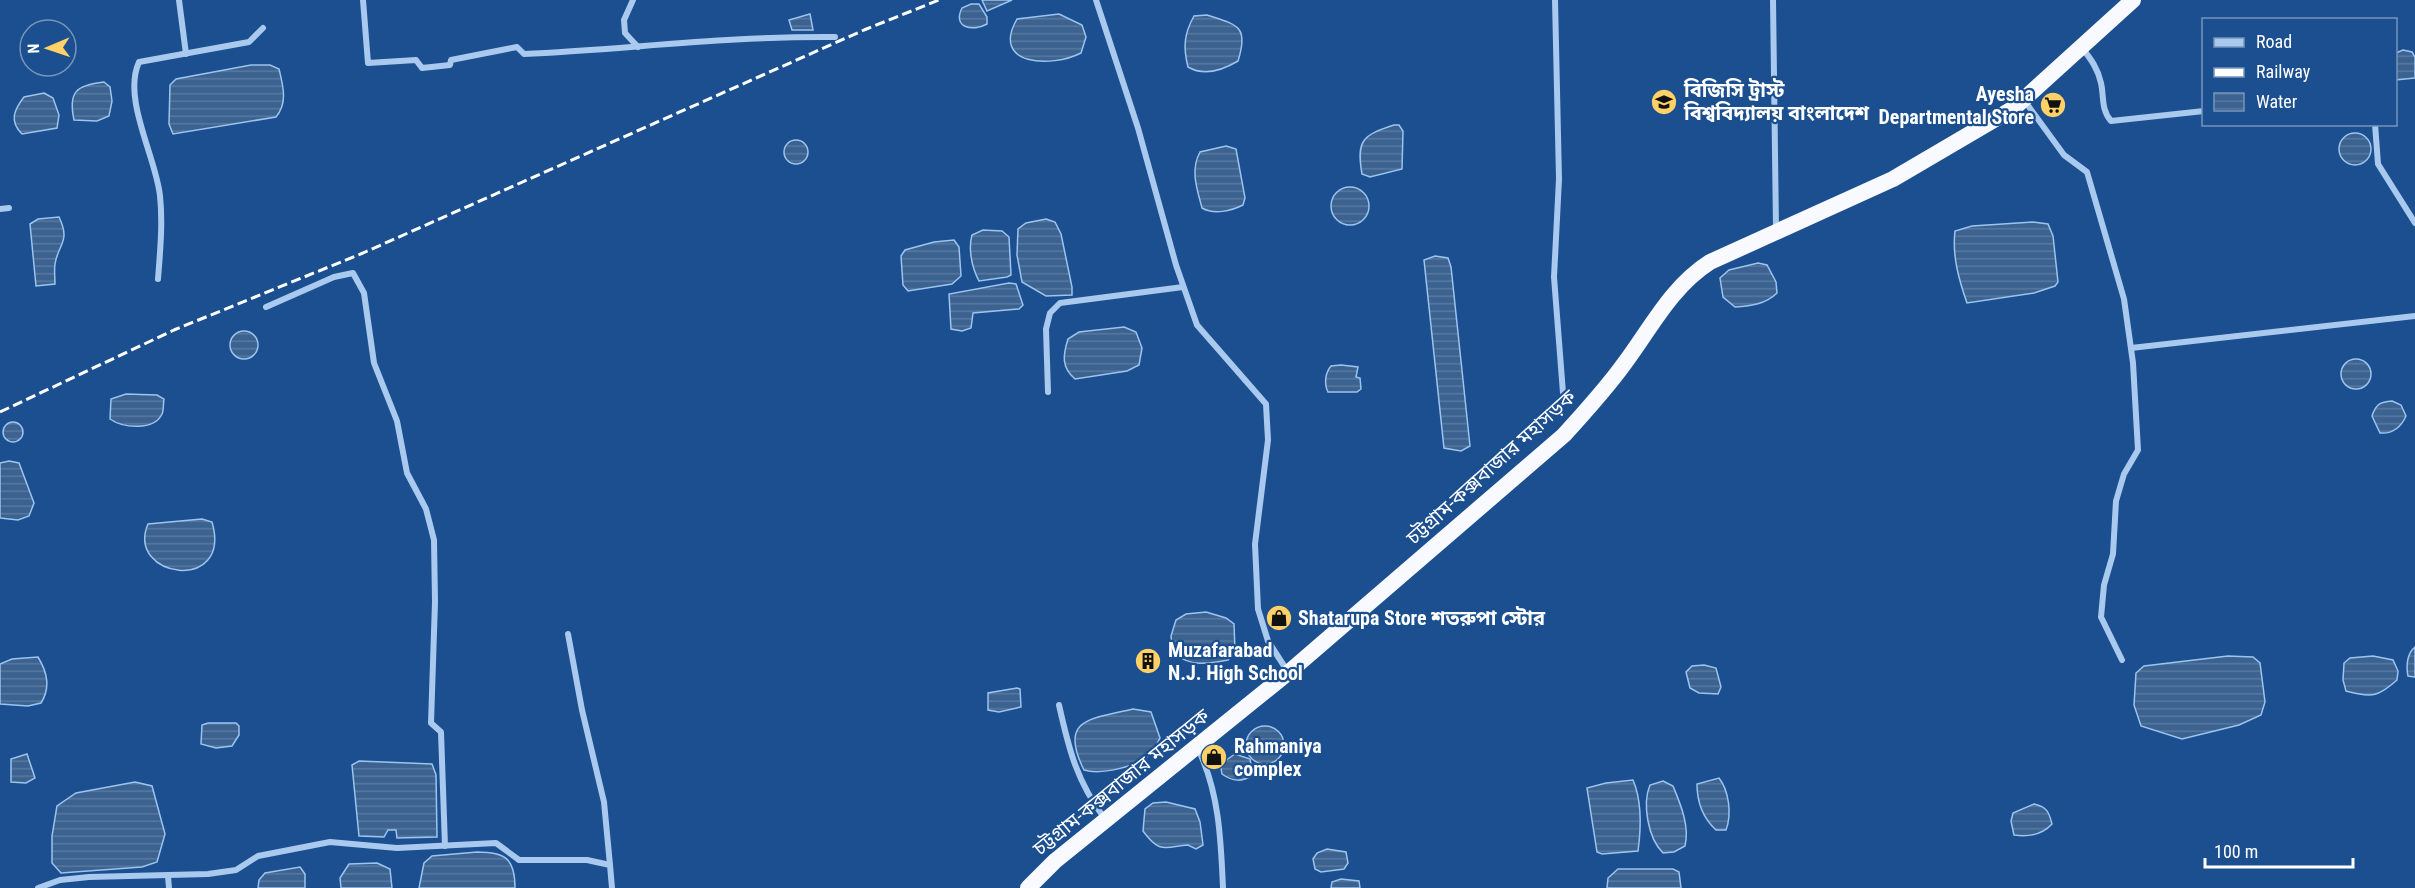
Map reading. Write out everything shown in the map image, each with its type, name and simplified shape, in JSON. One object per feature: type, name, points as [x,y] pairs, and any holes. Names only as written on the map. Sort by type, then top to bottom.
[{"type":"highway","name":"চট্টগ্রাম-কক্সবাজার মহাসড়ক","points":[[1028,888],[1055,861],[1289,672],[1564,435],[1596,401],[1669,299],[1691,274],[1710,262],[1893,178],[2014,108],[2133,0]]},
{"type":"street","points":[[179,0],[186,54]]},
{"type":"street","points":[[363,0],[368,63],[416,60],[422,68],[435,69],[450,66],[451,60],[517,47],[524,54],[762,36],[835,37]]},
{"type":"street","points":[[633,0],[624,20],[625,33],[638,47]]},
{"type":"street","points":[[1096,0],[1122,75],[1183,287],[1197,325],[1266,404],[1268,440],[1255,544],[1258,609],[1268,641],[1289,672]]},
{"type":"street","points":[[1555,0],[1559,179],[1554,277],[1563,393]]},
{"type":"street","points":[[1773,0],[1776,233]]},
{"type":"street","points":[[158,279],[160,196],[135,103],[136,69],[139,62],[249,42],[263,28]]},
{"type":"street","points":[[2082,48],[2093,61],[2101,83],[2105,114],[2110,121],[2202,111]]},
{"type":"street","points":[[2023,100],[2064,155],[2087,172],[2124,299],[2131,348],[2138,450],[2124,474],[2116,501],[2113,554],[2104,585],[2101,617],[2122,660]]},
{"type":"street","points":[[2375,126],[2378,164],[2415,223]]},
{"type":"street","points":[[0,209],[9,208]]},
{"type":"street","points":[[267,307],[334,278],[353,273],[364,293],[374,363],[397,421],[407,473],[426,509],[434,540],[435,602],[431,723],[441,732],[445,846]]},
{"type":"street","points":[[1048,392],[1046,329],[1050,314],[1060,303],[1183,287]]},
{"type":"street","points":[[2131,348],[2247,333],[2415,316]]},
{"type":"street","points":[[568,634],[582,710],[604,802],[612,888]]},
{"type":"street","points":[[1059,705],[1069,751],[1081,783],[1106,820]]},
{"type":"street","points":[[1197,746],[1209,769],[1216,806],[1223,888]]},
{"type":"street","points":[[38,888],[60,880],[168,876],[236,870],[258,856],[330,842],[397,848],[496,843],[519,860],[587,860],[610,865]]},
{"type":"street","points":[[168,876],[169,888]]},
{"type":"water","points":[[982,0],[1012,0],[987,11]]},
{"type":"water","points":[[971,4],[979,4],[987,17],[987,24],[970,28],[962,24],[960,15],[962,8]]},
{"type":"water","points":[[810,14],[813,30],[792,30],[789,20]]},
{"type":"water","points":[[1059,14],[1082,25],[1086,37],[1081,53],[1055,61],[1028,59],[1018,54],[1012,46],[1011,35],[1017,19]]},
{"type":"water","points":[[1207,15],[1233,25],[1241,34],[1242,40],[1238,61],[1220,69],[1201,72],[1188,67],[1185,41],[1194,16]]},
{"type":"water","points":[[2403,50],[2412,52],[2415,57],[2415,78],[2397,80],[2397,53]]},
{"type":"water","points":[[251,65],[270,65],[279,69],[283,100],[276,117],[173,134],[169,124],[170,85],[176,79]]},
{"type":"water","points":[[104,82],[110,87],[112,101],[109,116],[97,121],[74,120],[72,103],[76,92],[87,85]]},
{"type":"water","points":[[44,93],[53,98],[59,115],[57,128],[22,134],[14,120],[18,106],[24,97]]},
{"type":"water","points":[[1399,125],[1403,131],[1402,169],[1370,177],[1362,174],[1360,153],[1364,140],[1375,132]]},
{"type":"water","points":[[2355,133],[2366,138],[2371,149],[2366,160],[2355,165],[2344,160],[2339,149],[2344,138]]},
{"type":"water","points":[[796,140],[801,141],[807,147],[807,157],[801,163],[796,164],[791,163],[785,157],[784,152],[785,147],[791,141]]},
{"type":"water","points":[[1226,146],[1236,149],[1245,198],[1243,205],[1222,211],[1207,210],[1202,208],[1197,187],[1195,166],[1197,159],[1200,152]]},
{"type":"water","points":[[1350,187],[1363,193],[1369,206],[1363,219],[1350,225],[1337,219],[1331,206],[1337,193]]},
{"type":"water","points":[[59,217],[64,238],[55,264],[55,284],[36,286],[30,224],[38,219]]},
{"type":"water","points":[[1046,219],[1055,222],[1061,234],[1072,295],[1046,296],[1022,282],[1017,255],[1018,229],[1026,223]]},
{"type":"water","points":[[2033,222],[2048,224],[2053,236],[2058,282],[2055,286],[2034,293],[1967,303],[1954,250],[1955,231],[1972,226]]},
{"type":"water","points":[[983,230],[1002,231],[1009,237],[1011,275],[979,281],[974,270],[970,246],[972,235]]},
{"type":"water","points":[[954,240],[959,247],[961,276],[952,284],[908,291],[903,285],[901,256],[905,250],[934,242]]},
{"type":"water","points":[[1435,256],[1448,258],[1451,267],[1470,446],[1461,451],[1444,448],[1424,260]]},
{"type":"water","points":[[1758,263],[1767,265],[1776,282],[1777,293],[1758,304],[1735,307],[1723,297],[1720,278],[1729,270]]},
{"type":"water","points":[[1009,283],[1016,284],[1023,305],[1019,309],[973,313],[971,328],[962,331],[951,329],[949,294]]},
{"type":"water","points":[[1124,327],[1136,332],[1142,348],[1139,365],[1127,371],[1075,379],[1070,374],[1064,360],[1068,339],[1079,332]]},
{"type":"water","points":[[244,331],[254,335],[258,345],[254,355],[244,359],[234,355],[230,345],[234,335]]},
{"type":"water","points":[[2356,359],[2362,360],[2370,368],[2370,380],[2362,388],[2356,389],[2350,388],[2342,380],[2341,374],[2342,368],[2350,360]]},
{"type":"water","points":[[1331,366],[1358,367],[1356,377],[1360,378],[1361,389],[1357,392],[1328,392],[1327,372]]},
{"type":"water","points":[[126,394],[157,395],[164,399],[162,414],[152,423],[138,426],[122,424],[110,419],[111,399]]},
{"type":"water","points":[[2392,401],[2401,405],[2406,416],[2396,429],[2380,433],[2372,416],[2379,404]]},
{"type":"water","points":[[13,422],[20,425],[23,432],[20,439],[13,442],[6,439],[3,432],[6,425]]},
{"type":"water","points":[[9,461],[19,463],[34,503],[29,516],[18,520],[0,518],[0,463]]},
{"type":"water","points":[[202,519],[212,522],[214,545],[208,560],[195,569],[179,570],[164,566],[151,557],[145,542],[148,524]]},
{"type":"water","points":[[1206,612],[1226,618],[1234,624],[1235,651],[1228,660],[1206,663],[1186,661],[1173,653],[1171,636],[1176,620],[1186,614]]},
{"type":"water","points":[[2415,647],[2415,677],[2408,676],[2407,668],[2409,656]]},
{"type":"water","points":[[2228,656],[2253,657],[2260,663],[2265,702],[2261,715],[2239,725],[2182,739],[2141,726],[2134,705],[2136,673],[2144,666]]},
{"type":"water","points":[[2373,656],[2393,660],[2398,671],[2397,680],[2379,693],[2362,695],[2346,691],[2343,680],[2344,663],[2350,658]]},
{"type":"water","points":[[38,657],[47,680],[46,691],[41,703],[28,706],[0,704],[0,664],[12,659]]},
{"type":"water","points":[[1704,665],[1716,668],[1721,687],[1718,694],[1699,693],[1690,688],[1686,672],[1692,666]]},
{"type":"water","points":[[1020,689],[1021,707],[999,712],[988,710],[988,693]]},
{"type":"water","points":[[1133,709],[1151,712],[1160,738],[1151,753],[1136,763],[1118,769],[1084,770],[1077,753],[1075,740],[1077,730],[1092,719]]},
{"type":"water","points":[[236,723],[239,726],[239,735],[232,746],[216,748],[201,744],[202,725]]},
{"type":"water","points":[[1265,726],[1279,731],[1284,745],[1279,759],[1265,764],[1251,759],[1246,745],[1251,731]]},
{"type":"water","points":[[27,754],[35,778],[26,783],[11,782],[11,759]]},
{"type":"water","points":[[1235,754],[1250,759],[1253,775],[1238,780],[1230,779],[1222,774],[1221,768],[1225,761]]},
{"type":"water","points":[[359,761],[432,764],[436,775],[437,837],[397,838],[396,830],[388,830],[384,837],[359,836],[352,765]]},
{"type":"water","points":[[1719,778],[1725,789],[1728,803],[1729,817],[1726,830],[1716,830],[1711,825],[1704,815],[1698,797],[1697,784]]},
{"type":"water","points":[[1633,780],[1640,815],[1638,851],[1602,854],[1597,852],[1587,788]]},
{"type":"water","points":[[1663,781],[1673,786],[1679,800],[1684,815],[1686,838],[1685,846],[1674,852],[1663,853],[1650,830],[1647,802],[1650,785]]},
{"type":"water","points":[[135,782],[152,786],[165,834],[157,862],[142,867],[61,873],[52,863],[52,836],[57,806],[76,793]]},
{"type":"water","points":[[1166,802],[1195,809],[1200,822],[1203,845],[1196,849],[1188,845],[1168,848],[1158,846],[1149,838],[1143,831],[1145,809],[1153,803]]},
{"type":"water","points":[[2034,804],[2047,811],[2052,824],[2044,831],[2034,834],[2014,835],[2011,821],[2013,813]]},
{"type":"water","points":[[1327,849],[1346,852],[1348,863],[1344,869],[1321,872],[1315,869],[1313,859],[1317,853]]},
{"type":"water","points":[[487,852],[507,859],[513,870],[515,888],[419,888],[424,863],[432,856]]},
{"type":"water","points":[[377,863],[390,869],[392,888],[341,888],[340,878],[349,864]]},
{"type":"water","points":[[300,867],[305,874],[305,888],[258,888],[259,880],[265,873]]},
{"type":"water","points":[[1618,869],[1673,869],[1679,872],[1681,888],[1607,888],[1608,878]]},
{"type":"water","points":[[1341,879],[1359,881],[1360,888],[1331,888],[1332,882]]},
{"type":"railway","points":[[0,412],[174,330],[363,253],[864,30],[939,0]]},
{"type":"place","name":"বিজিসি ট্রাস্ট বিশ্ববিদ্যালয় বাংলাদেশ","points":[[1664,102]]},
{"type":"place","name":"Ayesha Departmental Store","points":[[2053,105]]},
{"type":"place","name":"Shatarupa Store শতরুপা স্টোর","points":[[1279,618]]},
{"type":"place","name":"Muzafarabad N.J. High School","points":[[1148,661]]},
{"type":"place","name":"Rahmaniya complex","points":[[1214,757]]}]
